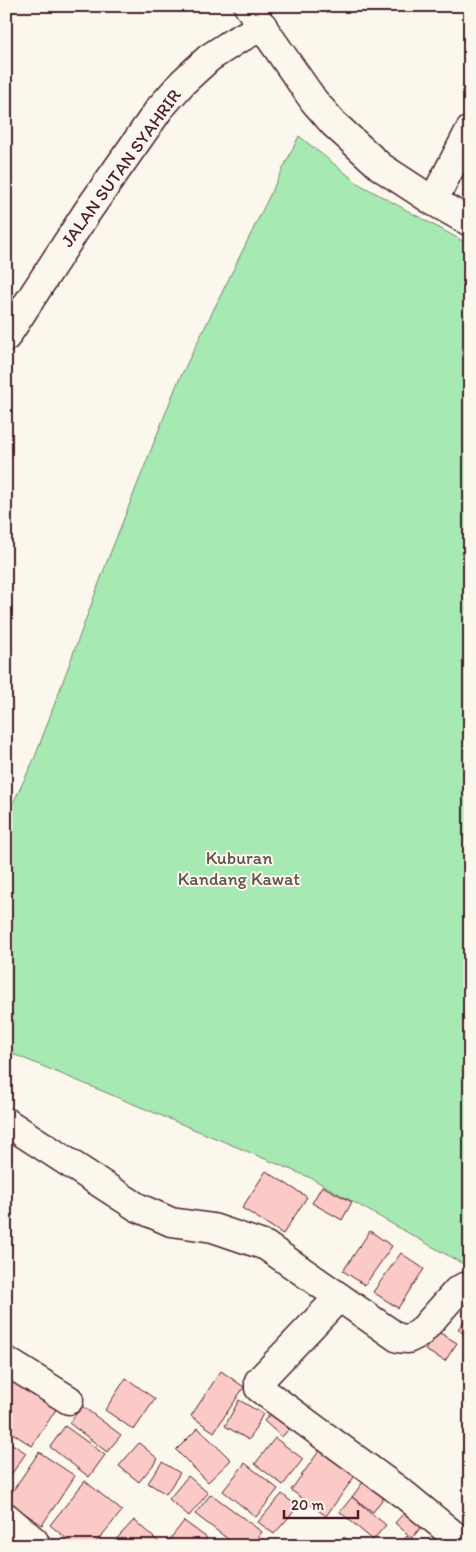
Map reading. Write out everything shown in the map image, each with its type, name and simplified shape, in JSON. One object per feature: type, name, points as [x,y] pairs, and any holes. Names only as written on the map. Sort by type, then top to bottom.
[{"type":"street","points":[[256,16],[314,101],[334,124],[381,167],[470,222]]},
{"type":"street","name":"JALAN SUTAN SYAHRIR","points":[[6,337],[87,212],[160,108],[183,82],[209,58],[235,41],[256,16]]},
{"type":"street","points":[[434,201],[470,130]]},
{"type":"street","points":[[6,1122],[137,1206],[171,1222],[213,1228],[266,1246],[398,1338],[408,1339],[420,1333],[457,1291],[470,1286]]},
{"type":"street","points":[[339,1297],[259,1381],[259,1388],[406,1496],[467,1546]]},
{"type":"street","points":[[6,1360],[69,1400]]},
{"type":"street","points":[[6,1517],[34,1541]]},
{"type":"green space","name":"Kuburan Kandang Kawat","points":[[299,136],[359,184],[470,245],[470,1268],[311,1178],[6,1051],[6,818],[35,757],[108,559],[177,384]]},
{"type":"building","points":[[266,1171],[307,1197],[283,1234],[242,1208]]},
{"type":"building","points":[[322,1186],[352,1202],[342,1220],[312,1203]]},
{"type":"building","points":[[370,1231],[392,1246],[365,1285],[343,1271]]},
{"type":"building","points":[[401,1253],[424,1269],[398,1308],[373,1292]]},
{"type":"building","points":[[468,1317],[470,1318],[470,1336],[468,1338],[458,1329]]},
{"type":"building","points":[[437,1331],[457,1343],[445,1361],[425,1350]]},
{"type":"building","points":[[221,1371],[244,1387],[214,1432],[191,1416]]},
{"type":"building","points":[[6,1375],[57,1408],[32,1446],[6,1429]]},
{"type":"building","points":[[126,1378],[155,1399],[134,1430],[105,1410]]},
{"type":"building","points":[[239,1400],[263,1414],[249,1440],[225,1426]]},
{"type":"building","points":[[82,1406],[121,1435],[107,1452],[69,1423]]},
{"type":"building","points":[[277,1406],[295,1422],[282,1437],[264,1421]]},
{"type":"building","points":[[65,1426],[105,1455],[89,1477],[50,1447]]},
{"type":"building","points":[[198,1428],[231,1460],[208,1482],[176,1450]]},
{"type":"building","points":[[275,1438],[303,1459],[283,1485],[255,1464]]},
{"type":"building","points":[[6,1440],[26,1453],[6,1482]]},
{"type":"building","points":[[139,1443],[158,1459],[139,1482],[119,1466]]},
{"type":"building","points":[[322,1447],[357,1473],[326,1516],[291,1490]]},
{"type":"building","points":[[39,1452],[75,1476],[42,1525],[6,1501]]},
{"type":"building","points":[[162,1462],[180,1473],[166,1494],[148,1483]]},
{"type":"building","points":[[245,1463],[278,1489],[256,1517],[223,1491]]},
{"type":"building","points":[[188,1476],[208,1493],[189,1516],[169,1499]]},
{"type":"building","points":[[366,1478],[387,1493],[373,1512],[352,1497]]},
{"type":"building","points":[[85,1481],[122,1511],[93,1546],[75,1546],[50,1525]]},
{"type":"building","points":[[211,1494],[262,1532],[251,1546],[237,1546],[195,1514]]},
{"type":"building","points":[[282,1494],[298,1507],[274,1534],[258,1522]]},
{"type":"building","points":[[352,1497],[386,1525],[373,1540],[340,1512]]},
{"type":"building","points":[[413,1503],[429,1518],[412,1538],[395,1523]]},
{"type":"building","points":[[134,1520],[162,1545],[110,1546]]},
{"type":"building","points":[[184,1521],[207,1538],[201,1546],[171,1546],[167,1543]]},
{"type":"building","points":[[44,1532],[61,1546],[33,1546]]},
{"type":"building","points":[[407,1536],[418,1546],[399,1546]]},
{"type":"building","points":[[344,1537],[355,1546],[338,1546]]}]
